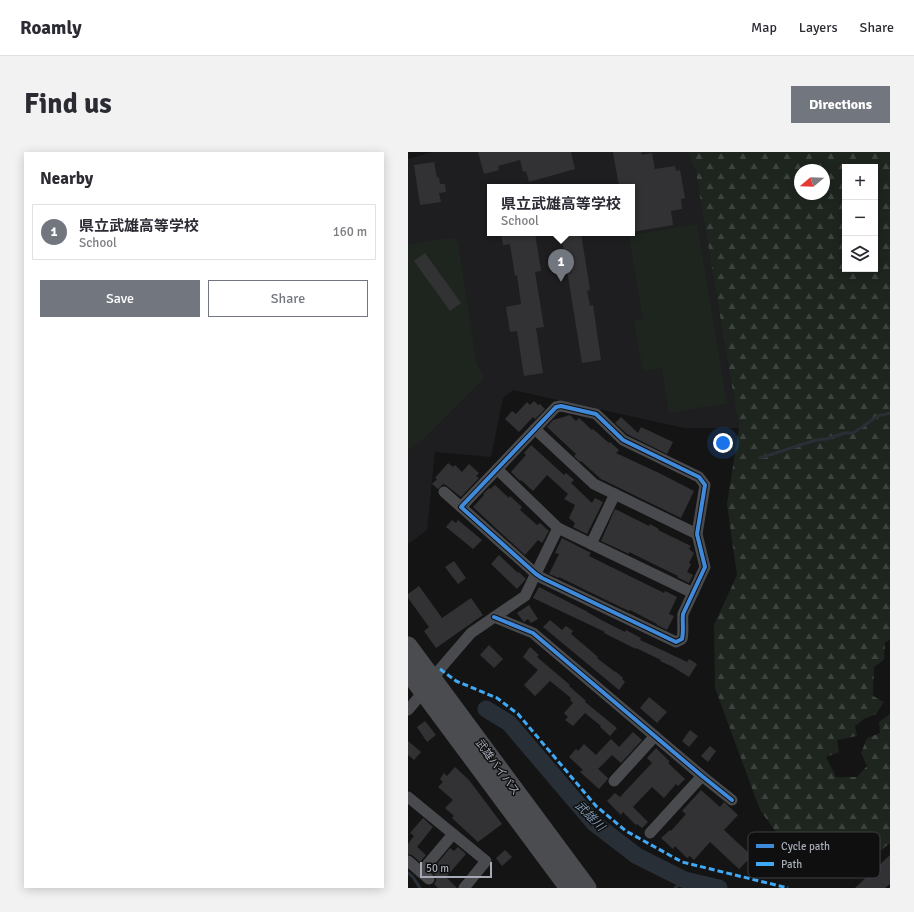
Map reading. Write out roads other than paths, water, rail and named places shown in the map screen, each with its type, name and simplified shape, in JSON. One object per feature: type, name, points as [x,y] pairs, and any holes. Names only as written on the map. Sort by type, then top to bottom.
[{"type":"highway","name":"武雄バイパス","points":[[408,646],[428,685],[569,888]]},
{"type":"highway","name":"武雄バイパス","points":[[408,671],[428,685],[587,888]]},
{"type":"street","points":[[444,492],[536,574],[676,642],[682,639],[683,614],[705,567],[697,534],[705,485],[699,477],[623,440],[596,414],[561,406],[556,407],[461,507]]},
{"type":"street","points":[[535,429],[594,484],[697,534]]},
{"type":"street","points":[[497,469],[558,528],[693,593]]},
{"type":"street","points":[[591,544],[615,494]]},
{"type":"street","points":[[408,710],[440,669],[471,634],[525,596],[558,528]]},
{"type":"street","points":[[494,617],[533,633],[732,800]]},
{"type":"street","points":[[614,781],[655,736]]},
{"type":"street","points":[[650,834],[702,776]]},
{"type":"street","points":[[408,796],[486,861],[464,888]]},
{"type":"street","points":[[408,861],[425,876],[453,834]]},
{"type":"waterway","points":[[760,458],[816,440],[826,439],[845,433],[853,433],[878,416],[890,413]]},
{"type":"waterway","name":"武雄川","points":[[486,709],[509,723],[594,823],[637,856],[685,880],[719,888]]},
{"type":"waterway","points":[[408,873],[413,877],[420,888]]},
{"type":"waterway","name":"武雄川","points":[[675,888],[685,880],[687,888]]},
{"type":"place","name":"県立武雄高等学校","points":[[561,282]]}]
